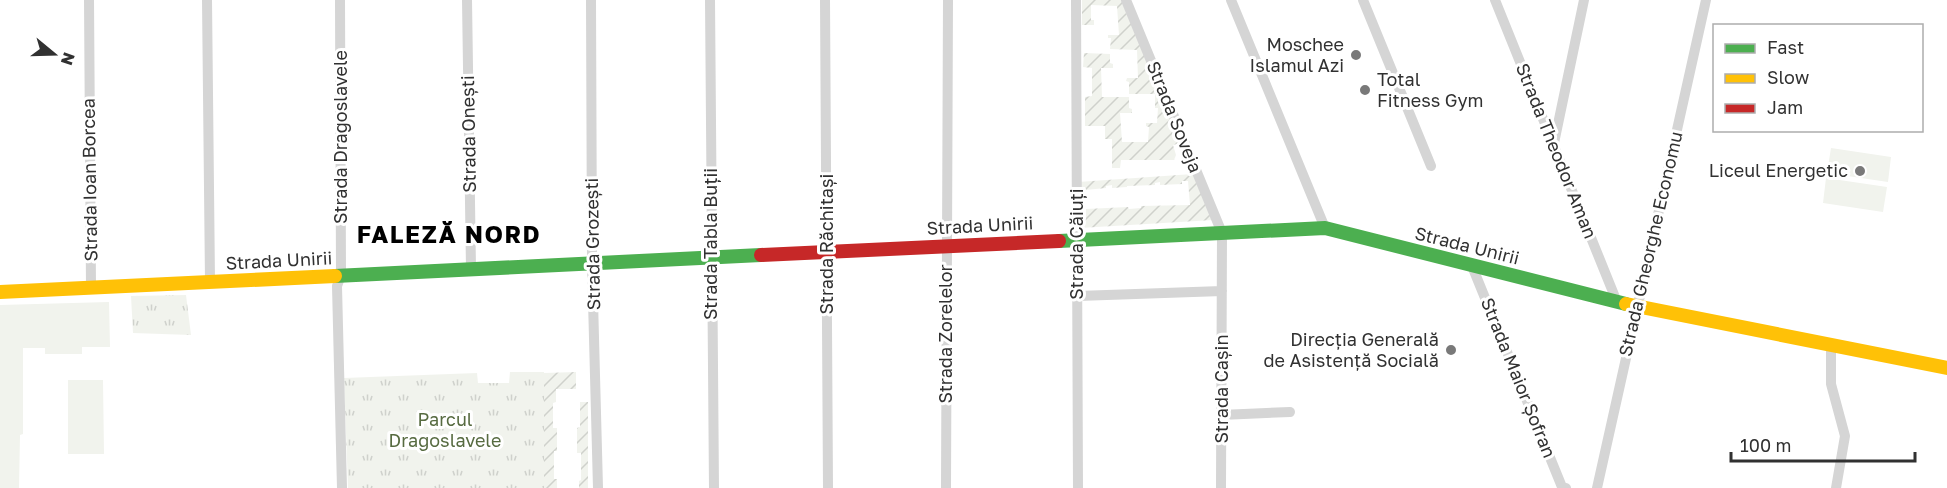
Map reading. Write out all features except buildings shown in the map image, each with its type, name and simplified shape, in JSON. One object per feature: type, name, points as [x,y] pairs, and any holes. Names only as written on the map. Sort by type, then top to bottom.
[{"type":"street","name":"Strada Ioan Borcea","points":[[88,0],[91,288]]},
{"type":"street","points":[[207,0],[210,282]]},
{"type":"street","name":"Strada Dragoslavele","points":[[340,0],[341,275],[337,286],[342,488]]},
{"type":"street","name":"Strada Onești","points":[[467,0],[471,269]]},
{"type":"street","name":"Strada Grozești","points":[[591,0],[592,263],[598,488]]},
{"type":"street","name":"Strada Tabla Buții","points":[[710,0],[714,488]]},
{"type":"street","name":"Strada Răchitași","points":[[825,0],[828,488]]},
{"type":"street","name":"Strada Zorelelor","points":[[946,488],[948,0]]},
{"type":"street","name":"Strada Căiuți","points":[[1076,0],[1078,488]]},
{"type":"street","name":"Strada Soveja","points":[[1126,0],[1222,233]]},
{"type":"street","points":[[1231,0],[1325,228]]},
{"type":"street","points":[[1363,0],[1431,166]]},
{"type":"street","name":"Strada Theodor Aman","points":[[1496,0],[1617,302]]},
{"type":"street","points":[[1553,144],[1584,0]]},
{"type":"street","name":"Strada Gheorghe Economu","points":[[1597,488],[1706,0]]},
{"type":"street","name":"Strada Unirii","points":[[0,292],[1325,228],[1617,302],[1947,368]]},
{"type":"street","name":"Strada Cașin","points":[[1221,488],[1222,233]]},
{"type":"street","name":"Strada Maior Șofran","points":[[1472,266],[1562,486],[1566,488]]},
{"type":"street","points":[[1078,296],[1222,291]]},
{"type":"street","points":[[1832,345],[1831,384],[1845,436],[1836,488]]},
{"type":"street","points":[[1221,415],[1290,412]]},
{"type":"green space","points":[[1082,0],[1121,0],[1181,143],[1173,145],[1176,155],[1174,160],[1121,160],[1120,168],[1112,168],[1112,139],[1105,139],[1105,126],[1085,126],[1085,97],[1092,96],[1092,68],[1083,67],[1084,53],[1110,54],[1110,63],[1113,64],[1113,68],[1101,68],[1102,97],[1129,97],[1129,108],[1132,109],[1132,113],[1120,113],[1122,142],[1148,142],[1149,127],[1146,123],[1157,123],[1158,108],[1155,108],[1155,94],[1129,94],[1127,78],[1138,78],[1137,50],[1110,49],[1111,38],[1108,38],[1108,35],[1119,35],[1117,6],[1091,5],[1091,20],[1094,20],[1094,25],[1082,25]]},
{"type":"green space","points":[[1831,148],[1891,157],[1888,182],[1827,173]]},
{"type":"green space","points":[[1193,174],[1213,220],[1080,228],[1080,212],[1086,212],[1086,209],[1190,205],[1188,181],[1182,181],[1182,184],[1160,185],[1160,182],[1155,185],[1112,188],[1112,185],[1106,188],[1085,190],[1085,187],[1078,188],[1078,182]]},
{"type":"green space","points":[[1826,178],[1887,187],[1883,212],[1823,203]]},
{"type":"green space","points":[[186,295],[191,335],[133,333],[131,296]]},
{"type":"green space","points":[[109,302],[110,347],[82,347],[82,354],[45,354],[45,348],[23,348],[23,434],[20,435],[19,488],[0,488],[0,305]]},
{"type":"green space","name":"Parcul Dragoslavele","points":[[510,372],[544,372],[544,488],[348,488],[344,378],[477,373],[478,383],[509,383]]},
{"type":"green space","points":[[576,372],[576,389],[556,389],[556,402],[553,403],[553,428],[557,428],[554,479],[557,479],[557,488],[544,488],[544,373]]},
{"type":"green space","points":[[68,380],[103,380],[104,454],[68,454]]},
{"type":"green space","points":[[580,402],[588,402],[588,488],[579,488],[581,453],[577,453],[577,428],[580,427]]},
{"type":"traffic: fast","points":[[1059,241],[1325,228],[1626,304]]},
{"type":"traffic: fast","points":[[335,276],[761,255]]},
{"type":"traffic: slow","points":[[0,292],[335,276]]},
{"type":"traffic: slow","points":[[1626,304],[1947,368]]},
{"type":"traffic: jam","points":[[761,255],[1059,241]]},
{"type":"place","name":"Moschee Islamul Azi","points":[[1356,55]]},
{"type":"place","name":"Total Fitness Gym","points":[[1365,90]]},
{"type":"place","name":"Liceul Energetic","points":[[1860,171]]},
{"type":"place","name":"Direcția Generală de Asistență Socială","points":[[1451,350]]},
{"type":"district","name":"FALEZĂ NORD","points":[[449,235]]}]
